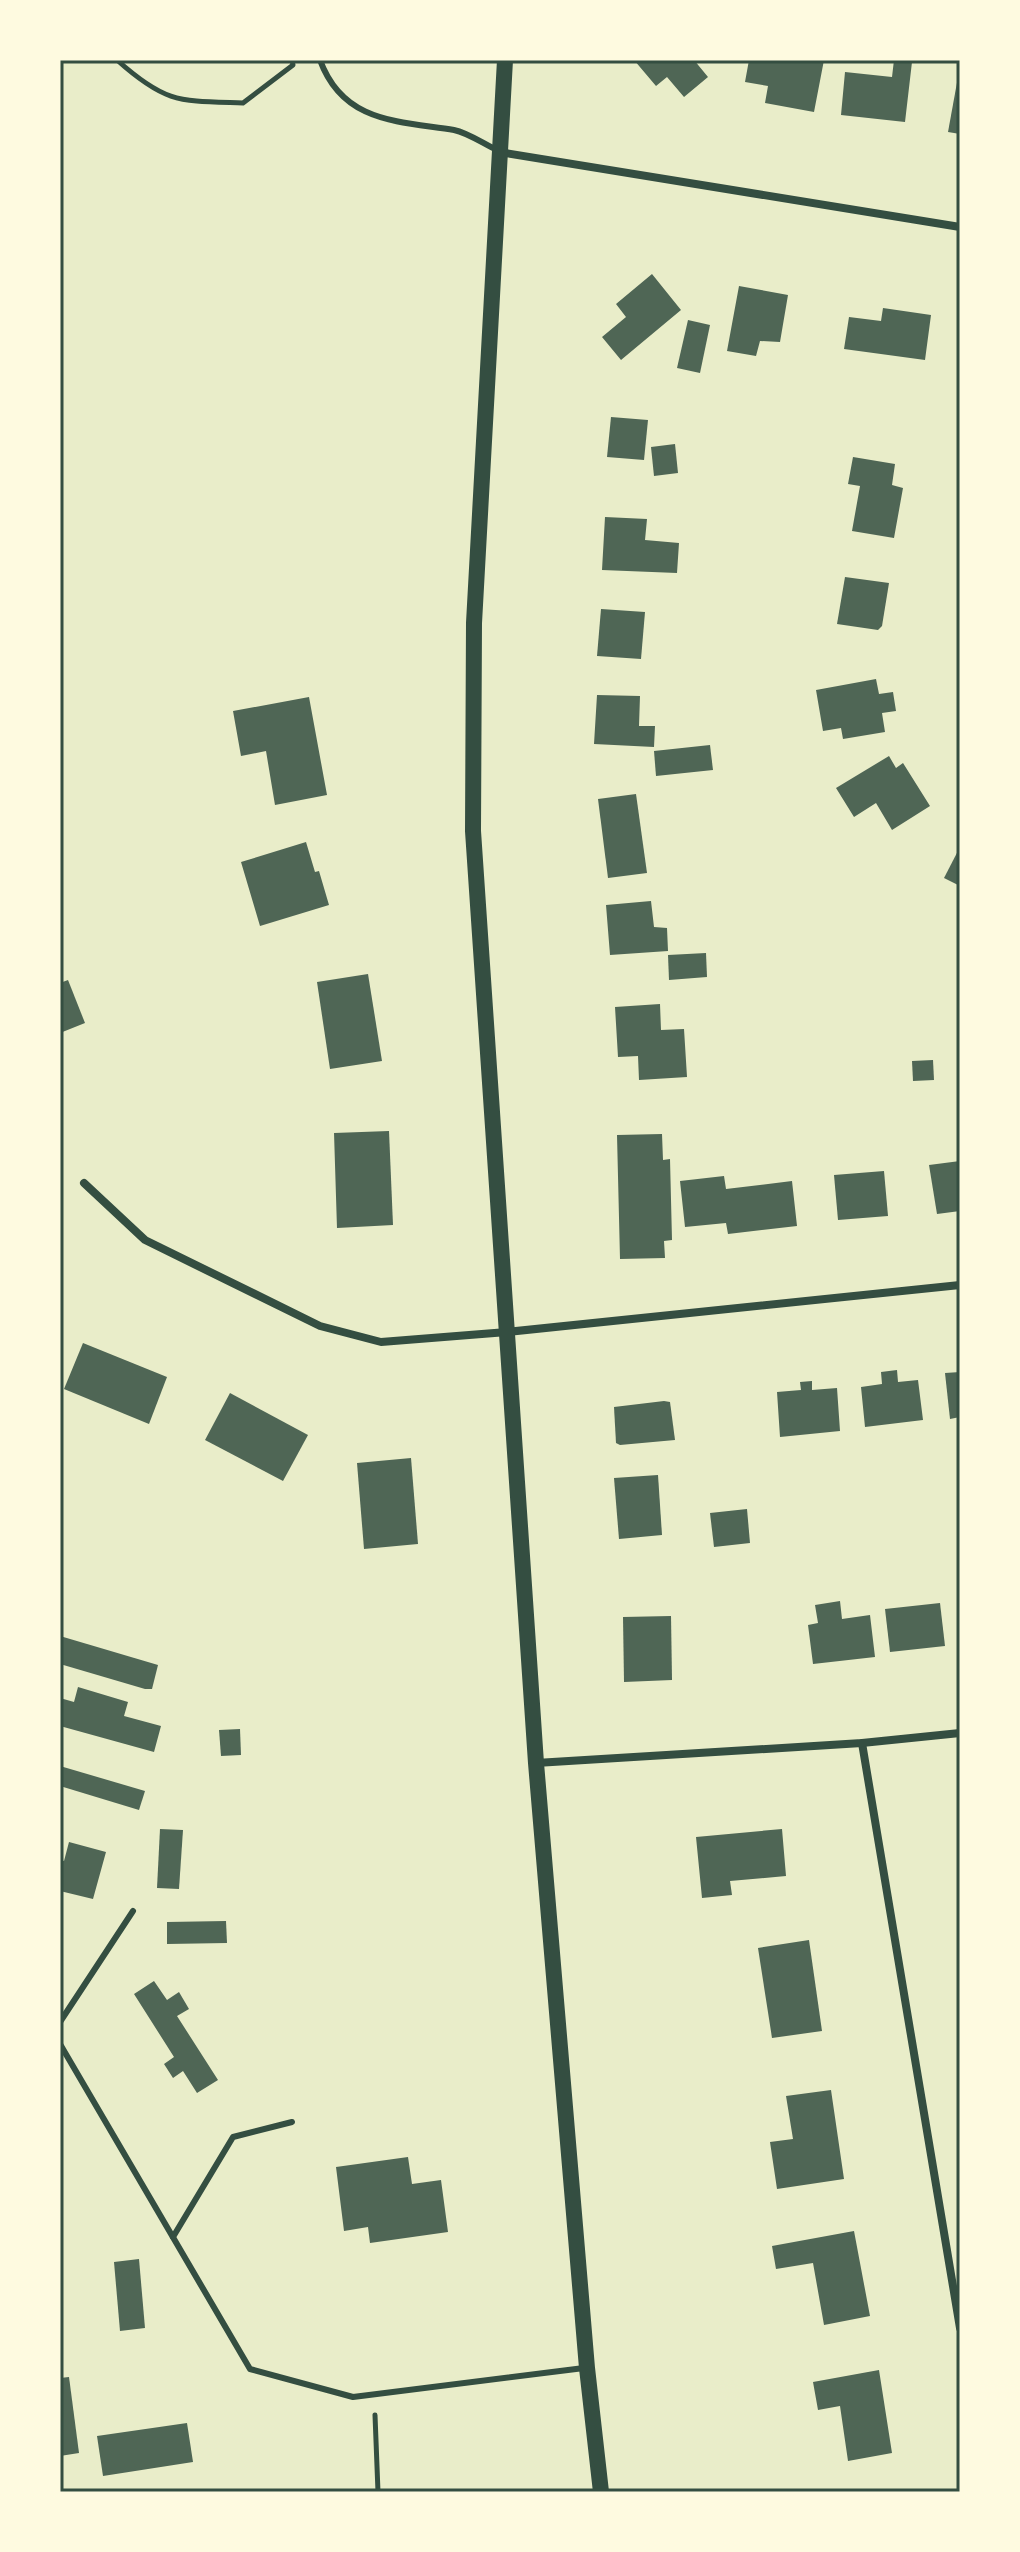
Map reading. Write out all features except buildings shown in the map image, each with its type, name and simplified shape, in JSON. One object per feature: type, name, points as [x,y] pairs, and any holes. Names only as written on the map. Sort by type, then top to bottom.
[{"type":"main road","points":[[505,60],[474,623],[473,831],[536,1763],[587,2368],[601,2492]]},
{"type":"street","points":[[499,152],[960,227]]},
{"type":"street","points":[[84,1183],[145,1240],[320,1326],[381,1342],[960,1285]]},
{"type":"street","points":[[536,1763],[862,1743],[960,1733]]},
{"type":"street","points":[[862,1743],[960,2328]]},
{"type":"lane","points":[[320,60],[327,78],[366,114],[425,128],[457,131],[499,152]]},
{"type":"lane","points":[[60,2022],[133,1911]]},
{"type":"lane","points":[[60,2044],[250,2369],[353,2397],[587,2368]]},
{"type":"lane","points":[[173,2237],[233,2137],[292,2122]]},
{"type":"path","points":[[117,60],[149,88],[173,98],[243,103],[293,65],[292,60]]},
{"type":"path","points":[[378,2394],[374,2421],[378,2492]]}]
